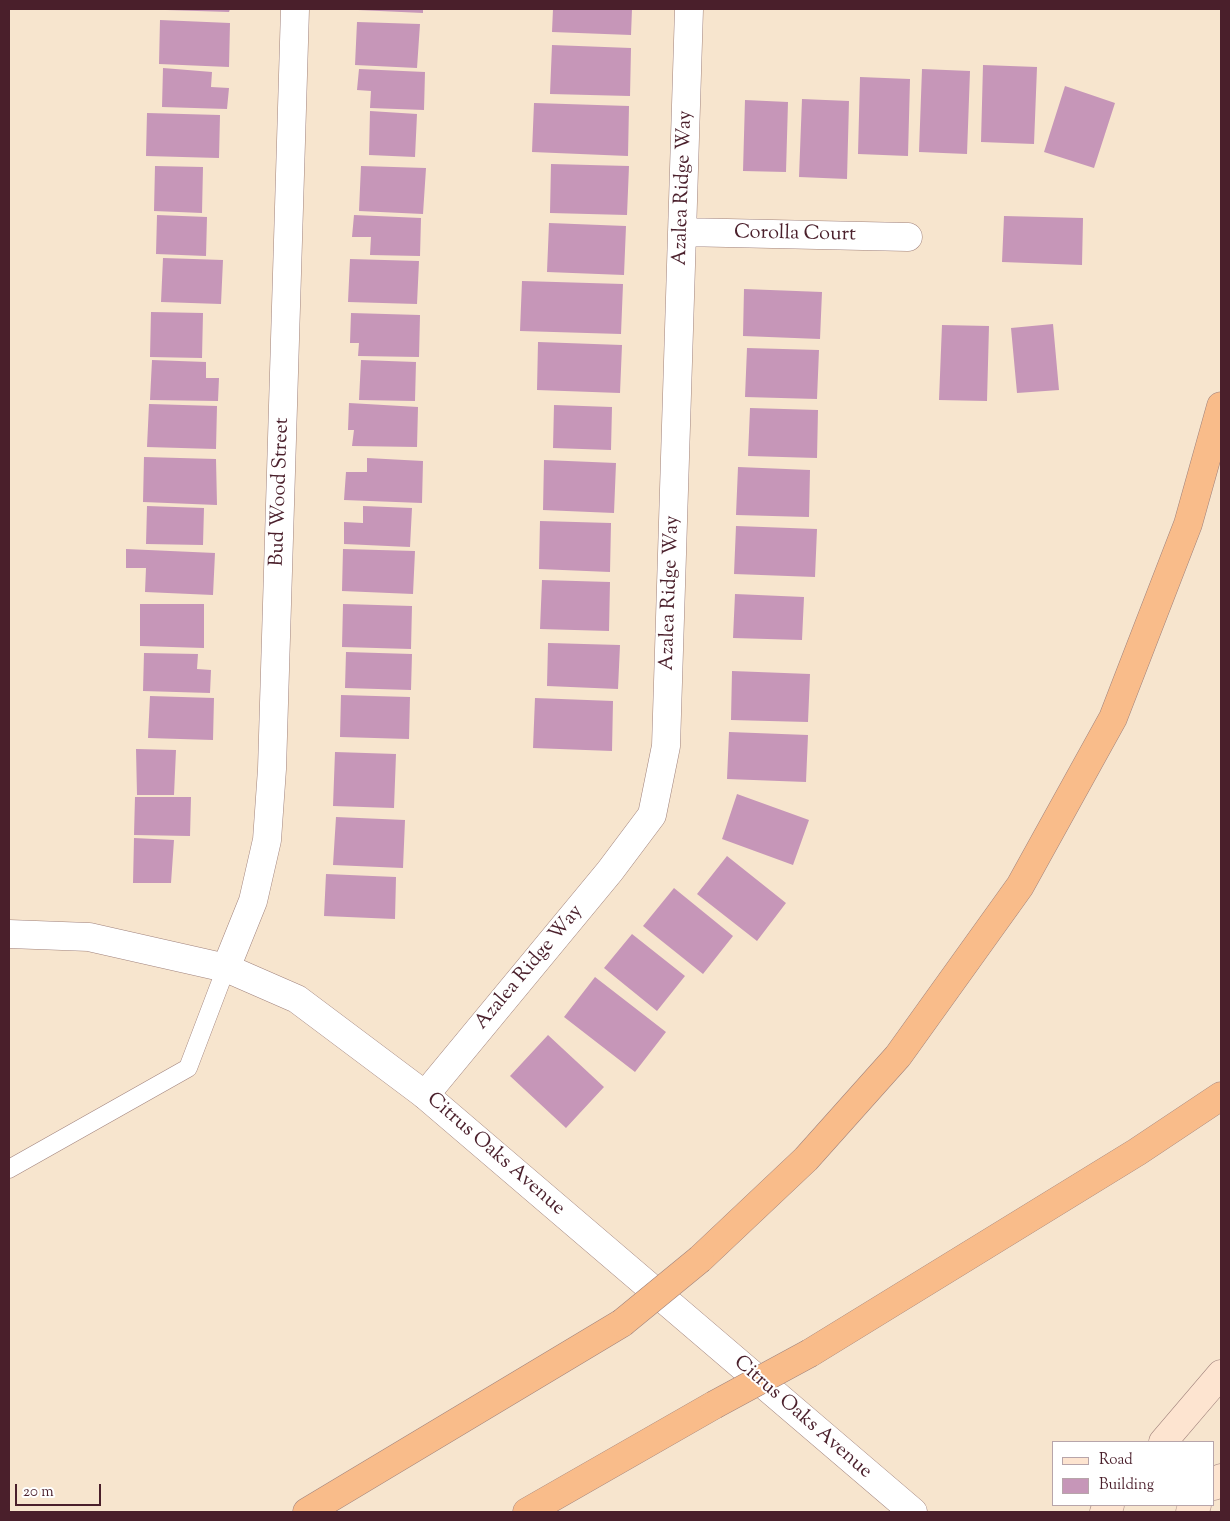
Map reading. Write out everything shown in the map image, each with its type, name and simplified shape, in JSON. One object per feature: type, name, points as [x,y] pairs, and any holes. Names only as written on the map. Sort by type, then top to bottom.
[{"type":"highway","points":[[307,1512],[622,1323],[700,1259],[806,1159],[898,1056],[1020,886],[1113,718],[1188,524],[1221,406]]},
{"type":"highway","points":[[527,1512],[714,1405],[810,1353],[1137,1152],[1221,1096]]},
{"type":"main road","points":[[1165,1441],[1221,1374]]},
{"type":"street","name":"Bud Wood Street","points":[[226,968],[253,900],[267,840],[272,769],[295,9]]},
{"type":"street","name":"Azalea Ridge Way","points":[[425,1095],[610,871],[652,815],[666,746],[689,9]]},
{"type":"street","name":"Corolla Court","points":[[682,232],[908,237]]},
{"type":"street","name":"Citrus Oaks Avenue","points":[[9,934],[89,937],[226,968],[297,999],[425,1095],[913,1512]]},
{"type":"lane","points":[[9,1170],[188,1068],[226,968]]},
{"type":"building","points":[[166,9],[230,9],[229,12]]},
{"type":"building","points":[[423,9],[423,13],[358,10]]},
{"type":"building","points":[[553,9],[632,9],[631,35],[552,32]]},
{"type":"building","points":[[160,20],[230,23],[229,67],[159,64]]},
{"type":"building","points":[[357,22],[420,24],[417,68],[355,65]]},
{"type":"building","points":[[552,45],[631,48],[630,96],[550,94]]},
{"type":"building","points":[[983,65],[1037,67],[1034,144],[981,142]]},
{"type":"building","points":[[163,68],[212,72],[211,87],[229,88],[227,109],[162,107]]},
{"type":"building","points":[[359,69],[425,72],[424,110],[370,108],[371,91],[357,90]]},
{"type":"building","points":[[922,69],[970,71],[967,154],[919,152]]},
{"type":"building","points":[[860,77],[910,79],[908,156],[858,154]]},
{"type":"building","points":[[1065,86],[1115,103],[1094,168],[1044,152]]},
{"type":"building","points":[[802,99],[849,101],[847,179],[799,177]]},
{"type":"building","points":[[745,100],[788,102],[786,172],[743,171]]},
{"type":"building","points":[[534,103],[629,106],[628,156],[532,152]]},
{"type":"building","points":[[370,111],[417,114],[415,157],[369,155]]},
{"type":"building","points":[[147,113],[220,115],[219,158],[146,156]]},
{"type":"building","points":[[551,164],[629,166],[627,215],[550,213]]},
{"type":"building","points":[[155,166],[203,167],[202,213],[154,211]]},
{"type":"building","points":[[361,166],[426,168],[423,214],[359,211]]},
{"type":"building","points":[[157,215],[207,217],[206,256],[156,254]]},
{"type":"building","points":[[354,215],[421,218],[420,256],[370,255],[371,237],[352,237]]},
{"type":"building","points":[[1004,216],[1083,218],[1082,265],[1002,262]]},
{"type":"building","points":[[549,223],[626,226],[624,275],[547,272]]},
{"type":"building","points":[[163,258],[223,260],[221,304],[161,302]]},
{"type":"building","points":[[350,259],[419,261],[417,304],[348,302]]},
{"type":"building","points":[[522,281],[623,284],[621,334],[520,331]]},
{"type":"building","points":[[744,289],[822,292],[820,339],[743,336]]},
{"type":"building","points":[[151,312],[203,313],[202,358],[150,357]]},
{"type":"building","points":[[351,313],[420,315],[419,357],[358,356],[359,343],[350,343]]},
{"type":"building","points":[[1053,324],[1059,390],[1017,393],[1011,328]]},
{"type":"building","points":[[942,325],[989,326],[987,401],[939,400]]},
{"type":"building","points":[[538,342],[622,345],[620,393],[537,390]]},
{"type":"building","points":[[747,348],[819,350],[817,399],[745,397]]},
{"type":"building","points":[[152,360],[206,362],[206,378],[219,378],[218,401],[150,400]]},
{"type":"building","points":[[361,360],[416,362],[415,401],[359,400]]},
{"type":"building","points":[[349,403],[418,407],[417,447],[352,446],[354,430],[348,430]]},
{"type":"building","points":[[149,404],[217,406],[216,449],[147,447]]},
{"type":"building","points":[[554,405],[612,407],[611,450],[553,448]]},
{"type":"building","points":[[750,408],[818,410],[817,458],[748,456]]},
{"type":"building","points":[[144,457],[216,459],[217,505],[143,502]]},
{"type":"building","points":[[367,458],[423,461],[422,503],[344,500],[346,472],[367,472]]},
{"type":"building","points":[[544,460],[616,463],[614,513],[543,510]]},
{"type":"building","points":[[738,467],[810,470],[809,517],[736,515]]},
{"type":"building","points":[[147,506],[204,508],[203,545],[146,544]]},
{"type":"building","points":[[363,506],[412,508],[410,547],[344,544],[344,522],[363,523]]},
{"type":"building","points":[[540,521],[611,523],[610,572],[539,569]]},
{"type":"building","points":[[736,526],[817,529],[815,577],[734,574]]},
{"type":"building","points":[[126,549],[215,553],[213,595],[145,592],[146,568],[126,568]]},
{"type":"building","points":[[343,549],[415,551],[413,594],[342,591]]},
{"type":"building","points":[[542,580],[610,582],[609,631],[540,629]]},
{"type":"building","points":[[735,594],[804,597],[802,640],[733,638]]},
{"type":"building","points":[[140,604],[204,604],[204,648],[140,646]]},
{"type":"building","points":[[343,604],[412,606],[411,649],[342,647]]},
{"type":"building","points":[[548,643],[620,645],[618,689],[547,686]]},
{"type":"building","points":[[346,652],[412,654],[411,690],[345,688]]},
{"type":"building","points":[[144,653],[198,654],[197,669],[211,670],[210,693],[143,691]]},
{"type":"building","points":[[732,671],[810,674],[808,722],[731,720]]},
{"type":"building","points":[[341,695],[410,697],[409,739],[340,737]]},
{"type":"building","points":[[150,696],[214,698],[213,740],[148,738]]},
{"type":"building","points":[[535,698],[613,701],[612,751],[533,748]]},
{"type":"building","points":[[729,732],[808,735],[806,782],[727,779]]},
{"type":"building","points":[[136,749],[176,750],[174,795],[137,795]]},
{"type":"building","points":[[335,752],[396,754],[394,808],[333,806]]},
{"type":"building","points":[[737,794],[809,820],[793,865],[722,839]]},
{"type":"building","points":[[135,797],[191,797],[190,836],[134,835]]},
{"type":"building","points":[[336,817],[405,820],[403,868],[333,865]]},
{"type":"building","points":[[134,838],[174,840],[171,883],[133,883]]},
{"type":"building","points":[[727,856],[786,903],[757,941],[697,894]]},
{"type":"building","points":[[326,874],[396,877],[395,919],[324,916]]},
{"type":"building","points":[[674,888],[733,936],[703,974],[643,926]]},
{"type":"building","points":[[632,934],[685,976],[657,1011],[604,968]]},
{"type":"building","points":[[595,977],[666,1032],[635,1072],[564,1017]]},
{"type":"building","points":[[548,1035],[604,1087],[566,1128],[510,1076]]}]
